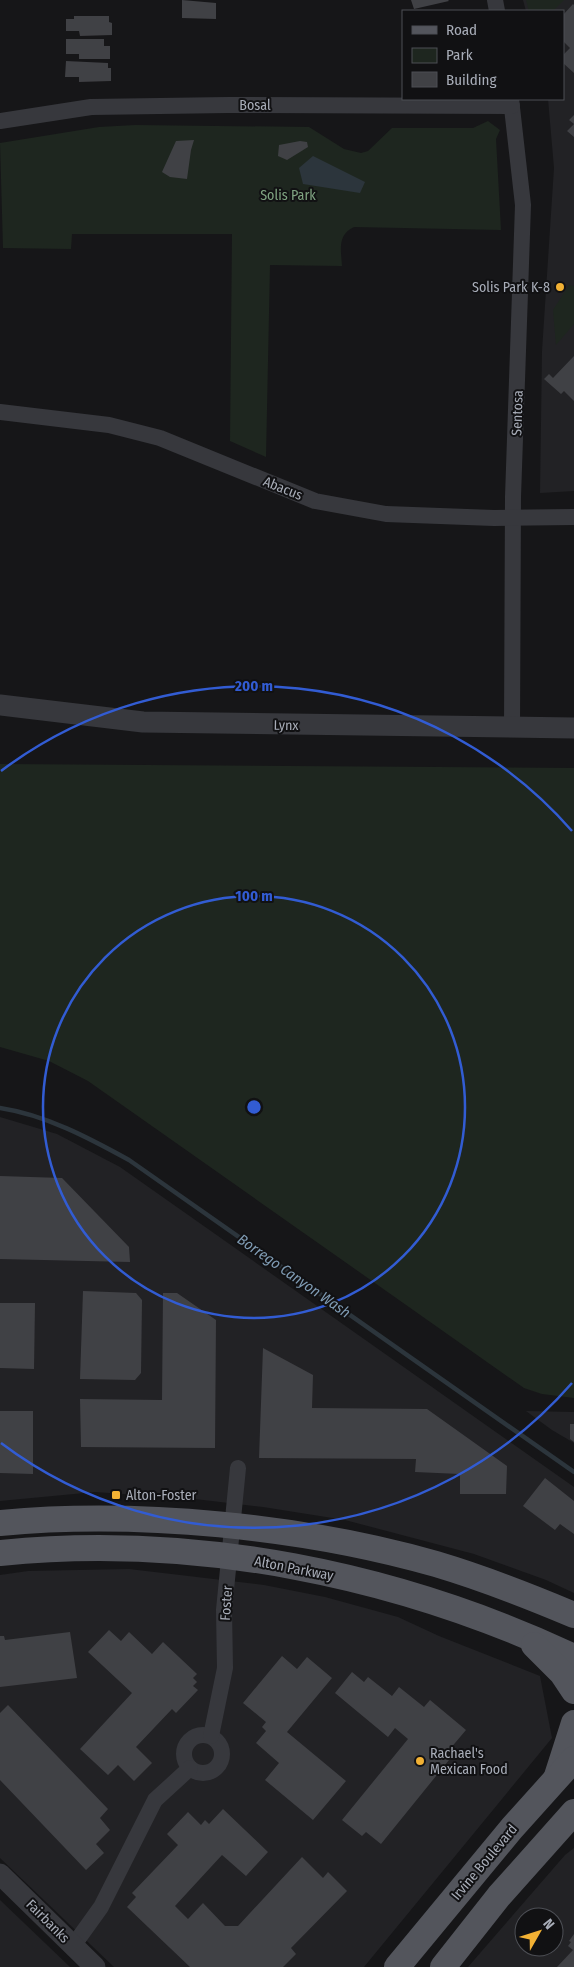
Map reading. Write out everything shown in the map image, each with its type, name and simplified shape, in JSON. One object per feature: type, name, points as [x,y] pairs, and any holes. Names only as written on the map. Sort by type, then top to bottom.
[{"type":"main road","points":[[0,1523],[57,1520],[136,1520],[233,1527],[328,1540],[398,1554],[494,1583],[574,1615]]},
{"type":"main road","name":"Alton Parkway","points":[[0,1553],[124,1549],[231,1557],[303,1568],[388,1589],[486,1619],[574,1657]]},
{"type":"main road","points":[[523,1634],[562,1673],[574,1691]]},
{"type":"main road","points":[[566,1768],[574,1723]]},
{"type":"main road","name":"Irvine Boulevard","points":[[397,1967],[566,1768]]},
{"type":"main road","points":[[443,1967],[499,1896],[574,1812]]},
{"type":"street","name":"Bosal","points":[[0,121],[91,108],[228,104],[511,102]]},
{"type":"street","name":"Sentosa","points":[[511,102],[523,205],[514,518],[512,728]]},
{"type":"street","name":"Abacus","points":[[0,412],[109,425],[160,438],[315,500],[386,514],[514,518],[574,517]]},
{"type":"street","name":"Lynx","points":[[0,705],[143,722],[574,728]]},
{"type":"street","name":"Foster","points":[[211,1736],[225,1668],[224,1610],[231,1557],[238,1468]]},
{"type":"street","points":[[203,1734],[211,1736],[221,1746],[223,1754],[219,1766],[211,1772],[204,1774],[190,1768],[184,1754],[189,1740],[203,1734]]},
{"type":"street","points":[[73,1946],[101,1907],[155,1800],[190,1768]]},
{"type":"street","name":"Fairbanks","points":[[0,1874],[95,1967]]},
{"type":"shaded area","name":"Solis Park K-8","points":[[523,0],[574,0],[574,491],[540,493],[542,351],[554,168],[548,100],[564,100],[564,10],[526,10]]},
{"type":"shaded area","points":[[313,156],[365,182],[360,193],[303,184],[299,168]]},
{"type":"shaded area","points":[[0,1117],[57,1134],[120,1167],[574,1487],[574,1593],[546,1580],[474,1554],[345,1520],[263,1507],[195,1499],[95,1492],[0,1501]]},
{"type":"shaded area","points":[[526,1411],[574,1412],[574,1443],[552,1430]]},
{"type":"shaded area","points":[[129,1569],[264,1585],[325,1597],[398,1617],[439,1636],[540,1676],[552,1738],[364,1967],[114,1967],[0,1858],[0,1575],[28,1571]]},
{"type":"shaded area","points":[[574,1848],[574,1967],[468,1967],[514,1914],[514,1957],[564,1957],[564,1907],[520,1907],[565,1855]]},
{"type":"shaded area","points":[[0,1900],[70,1967],[0,1967]]},
{"type":"green space","points":[[526,0],[564,0],[554,10],[529,10]]},
{"type":"green space","name":"Solis Park","points":[[488,121],[500,130],[496,139],[501,230],[354,227],[342,239],[342,266],[270,265],[266,457],[230,441],[232,234],[72,234],[71,249],[3,248],[0,143],[99,127],[135,125],[309,127],[344,149],[361,153],[368,151],[392,128],[473,128]]},
{"type":"green space","points":[[569,285],[574,286],[574,324],[556,345],[553,310]]},
{"type":"green space","points":[[0,764],[574,768],[574,1398],[542,1394],[524,1388],[88,1081],[49,1061],[0,1047]]},
{"type":"building","points":[[182,0],[216,3],[216,19],[182,18]]},
{"type":"building","points":[[411,0],[448,0],[449,1],[414,9]]},
{"type":"building","points":[[574,5],[574,73],[564,64],[564,54],[570,48],[564,42],[564,14]]},
{"type":"building","points":[[74,16],[109,16],[109,22],[112,23],[112,35],[80,36],[79,31],[66,31],[66,19],[74,19]]},
{"type":"building","points":[[66,39],[104,39],[104,46],[110,46],[110,59],[79,59],[79,54],[66,54]]},
{"type":"building","points":[[66,61],[108,63],[108,68],[111,68],[111,81],[79,82],[79,77],[65,77]]},
{"type":"building","points":[[574,115],[574,124],[569,120]]},
{"type":"building","points":[[574,124],[574,137],[567,131]]},
{"type":"building","points":[[194,140],[187,179],[170,177],[162,172],[176,141]]},
{"type":"building","points":[[300,141],[307,142],[308,147],[287,160],[278,156],[279,145]]},
{"type":"building","points":[[574,356],[574,401],[564,391],[561,394],[544,379],[549,374],[553,378]]},
{"type":"building","points":[[0,1176],[62,1178],[129,1247],[130,1262],[0,1259]]},
{"type":"building","points":[[83,1291],[136,1293],[142,1300],[141,1373],[135,1380],[80,1379]]},
{"type":"building","points":[[163,1293],[177,1293],[216,1320],[215,1448],[81,1447],[80,1399],[162,1400]]},
{"type":"building","points":[[0,1303],[35,1303],[34,1369],[0,1368]]},
{"type":"building","points":[[263,1348],[313,1375],[312,1408],[427,1409],[507,1466],[506,1494],[460,1494],[460,1474],[415,1472],[416,1459],[259,1458]]},
{"type":"building","points":[[0,1411],[33,1411],[33,1474],[0,1473]]},
{"type":"building","points":[[570,1424],[574,1424],[574,1442],[570,1439]]},
{"type":"building","points":[[545,1478],[574,1501],[574,1534],[560,1524],[555,1530],[523,1506]]},
{"type":"building","points":[[109,1630],[121,1641],[129,1632],[152,1654],[163,1642],[197,1674],[193,1678],[197,1682],[193,1686],[198,1690],[176,1713],[172,1709],[136,1747],[152,1763],[134,1781],[118,1765],[108,1775],[80,1749],[132,1693],[88,1652]]},
{"type":"building","points":[[70,1632],[77,1678],[0,1687],[0,1636],[4,1636],[5,1640]]},
{"type":"building","points":[[282,1656],[297,1669],[307,1657],[332,1678],[287,1732],[346,1781],[313,1820],[265,1780],[279,1763],[256,1743],[266,1731],[262,1727],[266,1722],[243,1703]]},
{"type":"building","points":[[352,1672],[364,1682],[368,1677],[392,1696],[399,1687],[424,1707],[430,1700],[466,1730],[444,1756],[449,1760],[381,1844],[366,1832],[362,1836],[342,1820],[408,1739],[395,1728],[388,1737],[335,1693]]},
{"type":"building","points":[[8,1705],[108,1809],[100,1818],[110,1830],[96,1844],[104,1853],[86,1870],[0,1780],[0,1713]]},
{"type":"building","points":[[223,1809],[268,1852],[246,1876],[222,1855],[175,1906],[188,1919],[203,1903],[225,1926],[238,1926],[302,1857],[323,1878],[328,1872],[347,1891],[291,1948],[296,1954],[283,1967],[190,1967],[127,1907],[136,1897],[132,1893],[178,1845],[167,1834],[188,1812],[201,1825],[205,1820],[209,1824]]},
{"type":"building","points":[[574,1934],[574,1967],[557,1967],[573,1950],[568,1946]]},
{"type":"waterway","name":"Borrego Canyon Wash","points":[[0,1108],[34,1116],[67,1128],[129,1160],[574,1472]]},
{"type":"place","name":"Solis Park K-8","points":[[560,287]]},
{"type":"place","name":"Alton-Foster","points":[[116,1495]]},
{"type":"place","name":"Rachael's Mexican Food","points":[[420,1761]]}]
